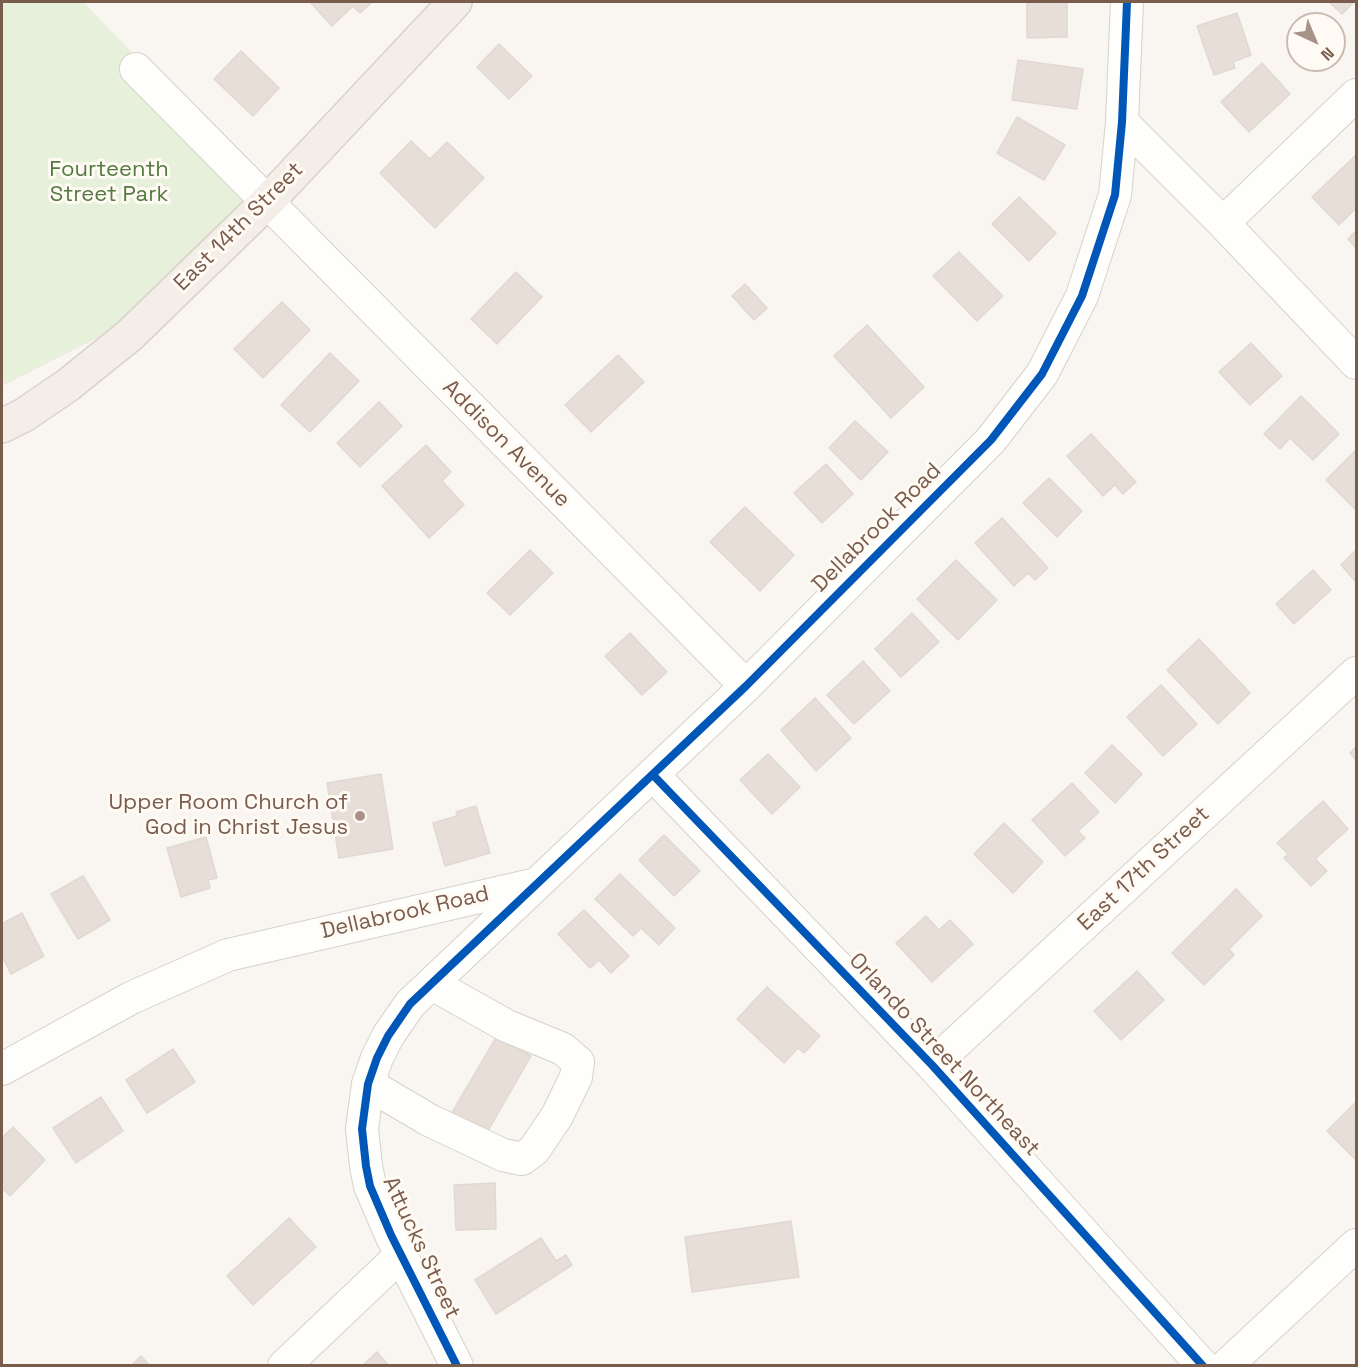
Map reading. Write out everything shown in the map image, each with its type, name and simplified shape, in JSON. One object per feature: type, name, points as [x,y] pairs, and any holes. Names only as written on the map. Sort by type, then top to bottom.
[{"type":"main road","name":"East 14th Street","points":[[2,426],[24,415],[68,386],[130,335],[267,202],[441,7]]},
{"type":"street","name":"Dellabrook Road","points":[[2,1069],[131,998],[228,955],[536,884],[653,775],[746,686],[991,440],[1042,374],[1082,296],[1115,195],[1122,122],[1127,2]]},
{"type":"street","name":"Addison Avenue","points":[[136,69],[746,686]]},
{"type":"street","points":[[1223,223],[1356,95]]},
{"type":"street","points":[[1122,122],[1223,223],[1356,363]]},
{"type":"street","name":"East 17th Street","points":[[932,1065],[1356,673]]},
{"type":"street","name":"Orlando Street Northeast","points":[[653,775],[932,1065],[1203,1365]]},
{"type":"street","name":"Attucks Street","points":[[457,1365],[378,1206],[366,1166],[362,1129],[368,1084],[388,1036],[410,1004],[536,884]]},
{"type":"street","points":[[368,1084],[429,1120],[503,1155],[522,1159],[534,1149],[557,1116],[576,1077],[578,1062],[563,1049],[507,1026],[432,984]]},
{"type":"street","points":[[1226,1365],[1356,1245]]},
{"type":"street","points":[[284,1365],[401,1255]]},
{"type":"green space","name":"Fourteenth Street Park","points":[[2,2],[83,2],[260,184],[109,332],[2,386]]},
{"type":"building","points":[[310,2],[372,2],[360,13],[353,6],[332,26]]},
{"type":"building","points":[[1027,2],[1067,2],[1067,37],[1027,38]]},
{"type":"building","points":[[1329,2],[1354,2],[1344,12],[1340,12]]},
{"type":"building","points":[[1237,13],[1251,55],[1233,62],[1235,68],[1214,75],[1197,26]]},
{"type":"building","points":[[499,44],[532,76],[509,99],[477,67]]},
{"type":"building","points":[[241,51],[279,88],[253,116],[214,79]]},
{"type":"building","points":[[1018,60],[1083,69],[1077,109],[1012,100]]},
{"type":"building","points":[[1262,63],[1290,94],[1249,132],[1221,102]]},
{"type":"building","points":[[1017,117],[1065,145],[1044,180],[997,153]]},
{"type":"building","points":[[411,141],[430,159],[447,142],[484,178],[435,228],[380,173]]},
{"type":"building","points":[[1356,155],[1356,208],[1339,225],[1312,197]]},
{"type":"building","points":[[1019,197],[1056,233],[1029,261],[992,224]]},
{"type":"building","points":[[1356,231],[1356,248],[1348,239]]},
{"type":"building","points":[[959,252],[1003,296],[977,321],[933,276]]},
{"type":"building","points":[[516,272],[542,297],[497,344],[471,319]]},
{"type":"building","points":[[745,284],[767,308],[754,320],[732,296]]},
{"type":"building","points":[[282,302],[310,330],[263,378],[234,349]]},
{"type":"building","points":[[867,325],[924,387],[891,418],[834,356]]},
{"type":"building","points":[[1251,343],[1282,376],[1250,405],[1219,372]]},
{"type":"building","points":[[330,353],[359,381],[310,432],[281,405]]},
{"type":"building","points":[[618,355],[644,382],[591,432],[565,405]]},
{"type":"building","points":[[1301,396],[1339,434],[1313,460],[1290,438],[1280,449],[1264,434]]},
{"type":"building","points":[[379,402],[402,426],[360,467],[337,443]]},
{"type":"building","points":[[855,421],[888,452],[861,480],[829,448]]},
{"type":"building","points":[[1091,434],[1136,482],[1123,494],[1115,485],[1103,496],[1067,456]]},
{"type":"building","points":[[426,445],[451,472],[442,481],[464,505],[429,538],[382,486]]},
{"type":"building","points":[[1356,450],[1356,510],[1326,480]]},
{"type":"building","points":[[826,464],[853,494],[822,523],[794,493]]},
{"type":"building","points":[[1049,478],[1082,511],[1057,537],[1023,503]]},
{"type":"building","points":[[745,507],[794,555],[760,591],[710,542]]},
{"type":"building","points":[[1002,518],[1048,568],[1035,580],[1028,573],[1014,586],[975,543]]},
{"type":"building","points":[[530,550],[553,573],[510,615],[487,593]]},
{"type":"building","points":[[1356,550],[1356,582],[1341,565]]},
{"type":"building","points":[[956,560],[997,600],[958,640],[917,599]]},
{"type":"building","points":[[1313,570],[1331,590],[1294,624],[1276,604]]},
{"type":"building","points":[[912,613],[939,642],[901,677],[875,649]]},
{"type":"building","points":[[630,633],[667,672],[642,695],[605,656]]},
{"type":"building","points":[[1199,639],[1250,693],[1218,724],[1167,670]]},
{"type":"building","points":[[863,661],[890,691],[854,724],[827,695]]},
{"type":"building","points":[[1161,685],[1197,724],[1163,756],[1127,717]]},
{"type":"building","points":[[815,698],[851,738],[816,771],[781,730]]},
{"type":"building","points":[[1112,745],[1142,774],[1115,803],[1085,773]]},
{"type":"building","points":[[1356,747],[1356,760],[1350,753]]},
{"type":"building","points":[[768,754],[800,787],[772,814],[740,780]]},
{"type":"building","name":"Upper Room Church of God in Christ Jesus","points":[[381,774],[393,849],[339,858],[327,783]]},
{"type":"building","points":[[1072,783],[1099,812],[1078,831],[1085,838],[1065,856],[1032,820]]},
{"type":"building","points":[[1323,801],[1348,829],[1315,859],[1327,871],[1311,886],[1284,858],[1288,854],[1277,843]]},
{"type":"building","points":[[476,806],[490,853],[445,866],[433,823],[457,816],[456,812]]},
{"type":"building","points":[[1004,823],[1043,862],[1013,893],[974,854]]},
{"type":"building","points":[[664,835],[700,871],[674,896],[639,860]]},
{"type":"building","points":[[206,837],[217,878],[208,880],[210,888],[181,897],[167,848]]},
{"type":"building","points":[[620,874],[675,928],[659,945],[641,928],[633,936],[595,899]]},
{"type":"building","points":[[83,876],[110,920],[78,939],[51,894]]},
{"type":"building","points":[[1236,889],[1262,916],[1229,949],[1234,955],[1204,985],[1172,953]]},
{"type":"building","points":[[584,910],[629,956],[611,973],[599,960],[590,968],[558,934]]},
{"type":"building","points":[[22,913],[44,956],[11,974],[2,956],[2,924]]},
{"type":"building","points":[[926,916],[939,930],[950,920],[973,944],[932,982],[896,943]]},
{"type":"building","points":[[1137,971],[1164,1000],[1121,1040],[1094,1011]]},
{"type":"building","points":[[767,987],[820,1036],[804,1053],[798,1048],[784,1063],[737,1019]]},
{"type":"building","points":[[497,1036],[531,1056],[485,1136],[450,1116]]},
{"type":"building","points":[[173,1049],[195,1082],[147,1113],[126,1080]]},
{"type":"building","points":[[101,1097],[123,1131],[76,1163],[53,1128]]},
{"type":"building","points":[[1356,1102],[1356,1160],[1327,1131]]},
{"type":"building","points":[[13,1127],[45,1160],[10,1196],[2,1188],[2,1138]]},
{"type":"building","points":[[495,1183],[496,1229],[456,1230],[454,1185]]},
{"type":"building","points":[[289,1218],[316,1247],[253,1305],[227,1276]]},
{"type":"building","points":[[791,1221],[799,1277],[692,1292],[685,1237]]},
{"type":"building","points":[[541,1238],[556,1261],[566,1255],[572,1265],[496,1314],[475,1280]]},
{"type":"building","points":[[377,1352],[389,1366],[362,1366]]},
{"type":"building","points":[[141,1356],[150,1366],[131,1366]]},
{"type":"cycle path","points":[[457,1366],[391,1235],[370,1186],[362,1129],[368,1084],[377,1058],[388,1036],[410,1004],[746,686],[991,440],[1042,374],[1082,296],[1115,195],[1122,122],[1127,2]]},
{"type":"cycle path","points":[[653,775],[932,1065],[1203,1366]]},
{"type":"place","name":"Upper Room Church of God in Christ Jesus","points":[[360,816]]}]
